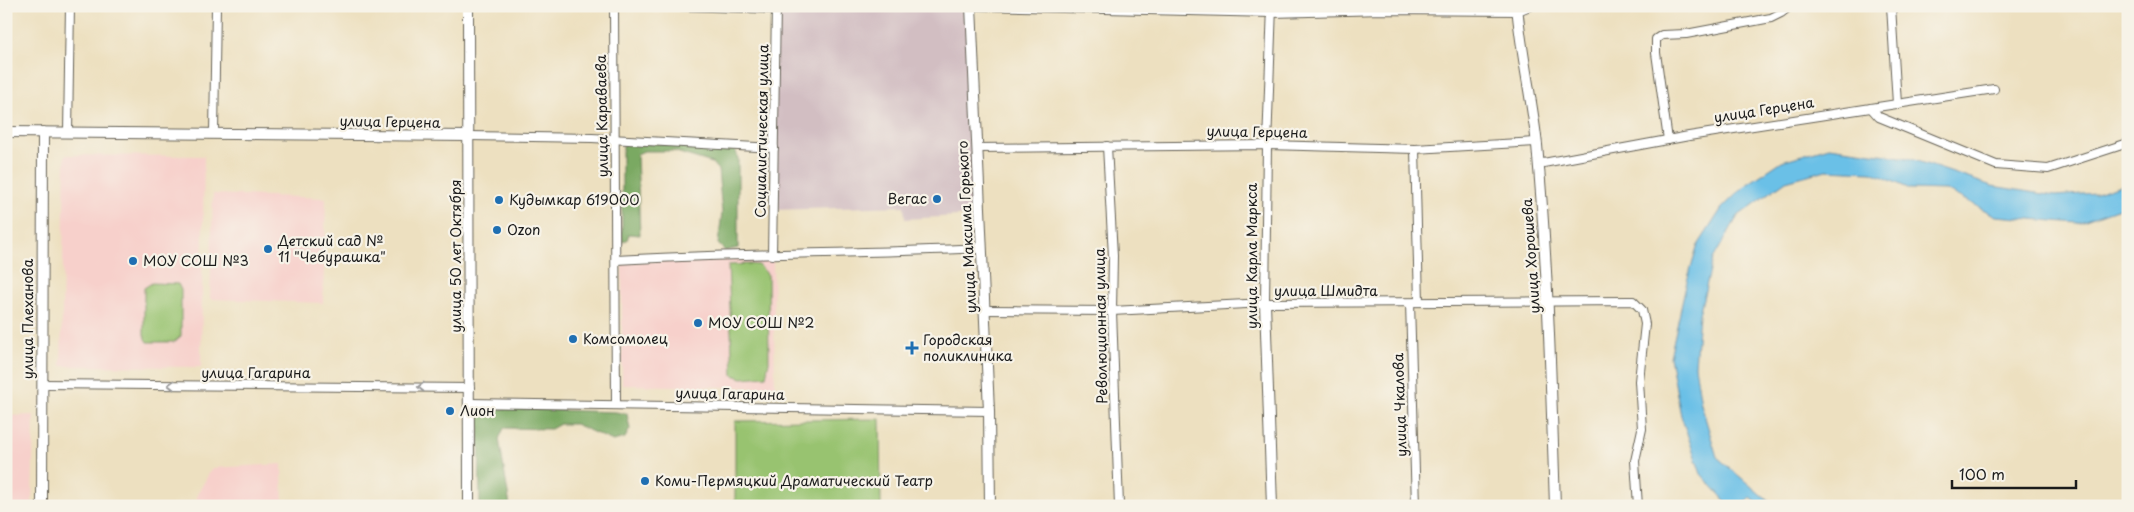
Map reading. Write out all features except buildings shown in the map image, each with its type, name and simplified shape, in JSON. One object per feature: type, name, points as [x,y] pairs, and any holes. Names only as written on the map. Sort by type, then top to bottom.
[{"type":"street","points":[[68,132],[70,6]]},
{"type":"street","points":[[214,133],[216,6]]},
{"type":"street","name":"улица 50 лет Октября","points":[[468,6],[470,136],[469,506]]},
{"type":"street","name":"улица Караваева","points":[[614,6],[616,405]]},
{"type":"street","points":[[677,6],[776,8]]},
{"type":"street","name":"улица Максима Горького","points":[[971,6],[989,411],[990,506]]},
{"type":"street","points":[[978,6],[1272,10],[1517,8],[1530,6]]},
{"type":"street","points":[[1668,140],[1656,53],[1656,39],[1662,35],[1686,34],[1770,18],[1790,6]]},
{"type":"street","points":[[1891,6],[1897,104]]},
{"type":"street","name":"Социалистическая улица","points":[[772,255],[776,8]]},
{"type":"street","name":"улица Хорошева","points":[[1517,8],[1536,142],[1549,302],[1555,506]]},
{"type":"street","name":"улица Карла Маркса","points":[[1272,10],[1267,145],[1265,303],[1272,506]]},
{"type":"street","name":"улица Герцена","points":[[1538,164],[1668,140],[1994,89]]},
{"type":"street","points":[[1871,108],[1879,117],[1996,165],[2048,169],[2128,143]]},
{"type":"street","name":"улица Герцена","points":[[6,132],[470,136],[615,140],[774,148]]},
{"type":"street","name":"улица Плеханова","points":[[42,506],[43,132]]},
{"type":"street","name":"улица Герцена","points":[[977,148],[1267,145],[1415,149],[1536,142]]},
{"type":"street","name":"Революционная улица","points":[[1106,146],[1113,256],[1112,311],[1120,506]]},
{"type":"street","points":[[1415,149],[1419,302]]},
{"type":"street","points":[[616,260],[981,248]]},
{"type":"street","name":"улица Шмидта","points":[[984,310],[1112,311],[1265,303],[1633,301],[1642,310],[1645,324],[1639,381],[1642,429],[1635,461],[1638,506]]},
{"type":"street","name":"улица Чкалова","points":[[1410,303],[1416,506]]},
{"type":"street","name":"улица Гагарина","points":[[42,384],[470,388]]},
{"type":"street","name":"улица Гагарина","points":[[470,403],[989,411]]},
{"type":"shaded area","points":[[837,6],[968,6],[976,215],[905,219],[904,206],[774,210],[775,10],[837,12]]},
{"type":"shaded area","name":"МОУ СОШ №3","points":[[65,155],[204,156],[201,367],[61,366]]},
{"type":"shaded area","name":"Детский сад № 11 \"Чебурашка\"","points":[[213,194],[326,198],[323,303],[210,299]]},
{"type":"shaded area","name":"МОУ СОШ №2","points":[[773,258],[775,388],[622,385],[622,262]]},
{"type":"shaded area","points":[[34,415],[32,506],[6,506],[6,416]]},
{"type":"shaded area","points":[[282,464],[283,506],[197,506],[197,495],[212,468]]},
{"type":"green space","points":[[624,142],[730,147],[736,151],[738,159],[738,248],[725,251],[718,244],[722,213],[718,170],[712,163],[673,151],[644,151],[637,154],[640,235],[629,234],[627,240],[622,242],[622,153]]},
{"type":"green space","points":[[728,265],[759,265],[768,275],[769,362],[766,376],[742,378],[733,375]]},
{"type":"green space","points":[[152,283],[178,284],[181,290],[181,336],[174,342],[148,342],[144,335],[144,288]]},
{"type":"green space","points":[[493,408],[616,412],[627,414],[630,429],[625,438],[613,441],[575,424],[560,424],[551,429],[504,428],[499,439],[510,506],[480,506],[479,418],[484,412]]},
{"type":"green space","points":[[880,419],[881,506],[735,506],[735,421]]},
{"type":"water","points":[[1829,147],[1908,158],[1992,186],[2055,196],[2096,193],[2128,183],[2128,205],[2077,223],[1996,216],[1946,190],[1910,189],[1872,172],[1826,170],[1786,181],[1738,216],[1713,259],[1699,314],[1695,366],[1701,404],[1717,457],[1774,506],[1761,506],[1751,498],[1742,506],[1730,506],[1701,474],[1681,416],[1670,357],[1687,281],[1697,247],[1722,208],[1746,185],[1782,161]]},
{"type":"place","name":"Вегас","points":[[937,199]]},
{"type":"place","name":"Кудымкар 619000","points":[[499,200]]},
{"type":"place","name":"Ozon","points":[[497,230]]},
{"type":"place","name":"Детский сад № 11 \"Чебурашка\"","points":[[268,249]]},
{"type":"place","name":"МОУ СОШ №3","points":[[133,261]]},
{"type":"place","name":"МОУ СОШ №2","points":[[698,323]]},
{"type":"place","name":"Комсомолец","points":[[573,339]]},
{"type":"place","name":"Городская поликлиника","points":[[912,348]]},
{"type":"place","name":"Лион","points":[[450,411]]},
{"type":"place","name":"Коми-Пермяцкий Драматический Театр","points":[[645,481]]}]
